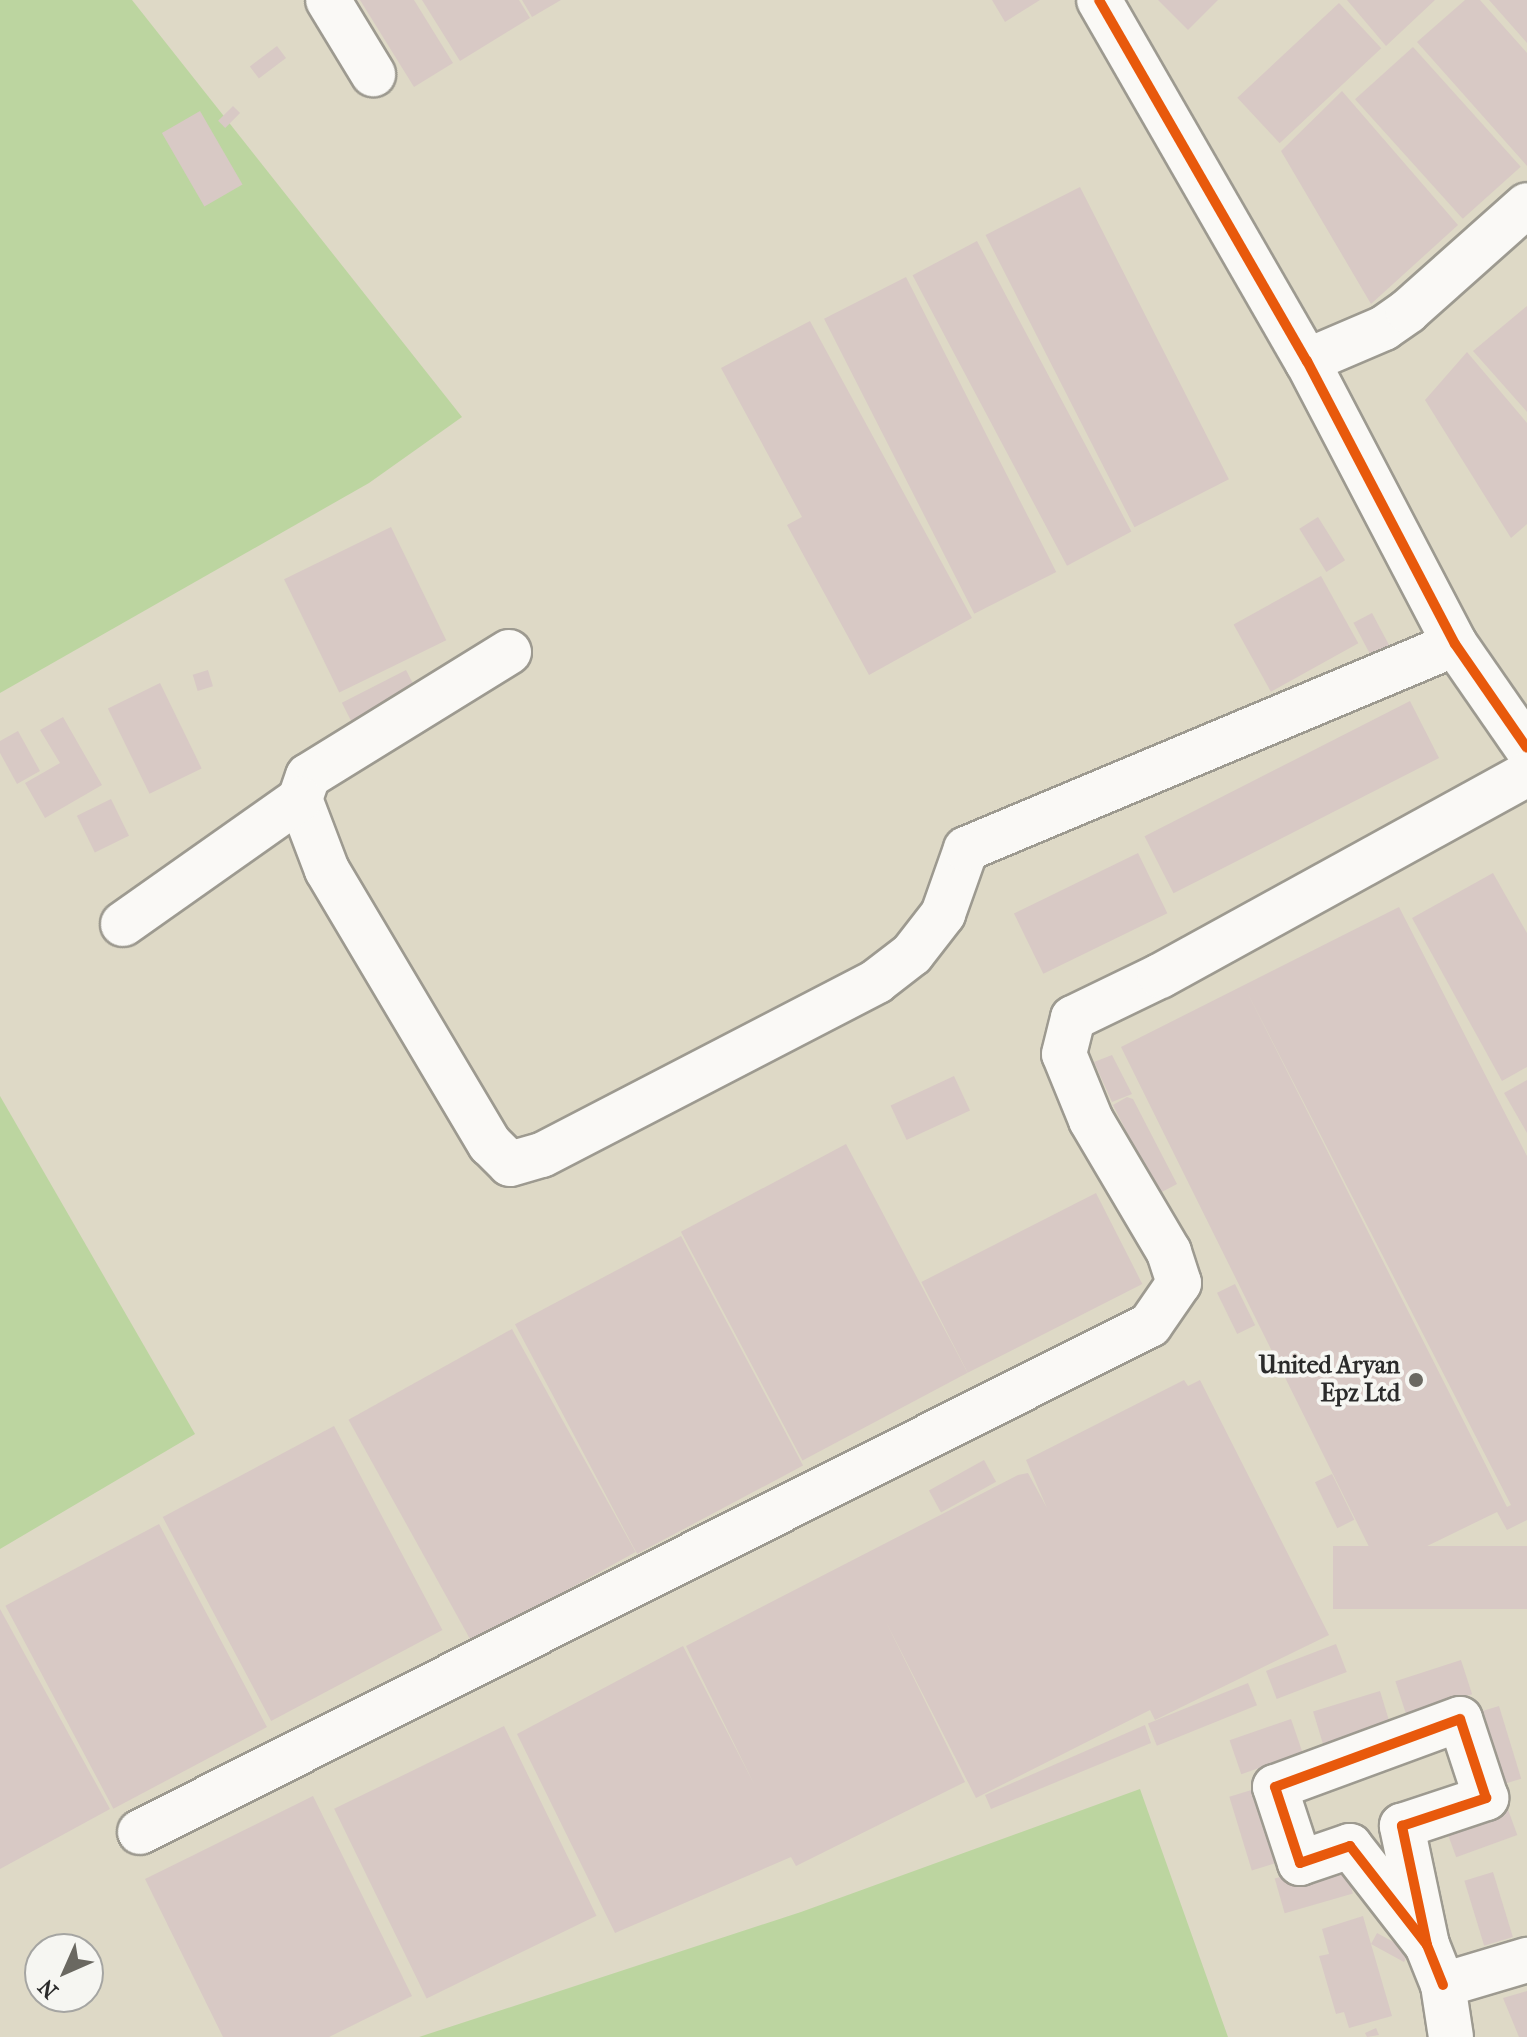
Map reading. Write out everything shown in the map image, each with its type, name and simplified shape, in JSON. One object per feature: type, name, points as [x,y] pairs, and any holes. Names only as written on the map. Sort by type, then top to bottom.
[{"type":"street","points":[[328,0],[373,74]]},
{"type":"street","points":[[1099,0],[1307,361],[1455,644],[1527,748]]},
{"type":"street","points":[[1307,361],[1384,328],[1408,311],[1527,205]]},
{"type":"street","points":[[300,799],[327,870],[490,1144],[510,1164],[542,1155],[877,981],[912,954],[943,914],[966,849],[1455,644]]},
{"type":"street","points":[[123,924],[300,799],[308,776],[509,652]]},
{"type":"street","points":[[140,1832],[1150,1325],[1179,1283],[1169,1252],[1091,1120],[1064,1054],[1073,1018],[1160,976],[1527,774]]},
{"type":"street","points":[[1460,1719],[1486,1798],[1402,1826],[1300,1863],[1275,1787],[1460,1719]]},
{"type":"street","points":[[1402,1826],[1427,1945],[1443,1985],[1451,2037]]},
{"type":"street","points":[[1350,1846],[1427,1945]]},
{"type":"street","points":[[1443,1985],[1527,1960]]},
{"type":"green space","points":[[0,0],[132,0],[462,417],[369,483],[0,693]]},
{"type":"green space","points":[[0,1096],[195,1434],[0,1549]]},
{"type":"green space","points":[[1140,1789],[1228,2037],[419,2037],[801,1912]]},
{"type":"building","points":[[360,0],[414,0],[453,63],[414,87]]},
{"type":"building","points":[[422,0],[519,0],[530,18],[460,61]]},
{"type":"building","points":[[522,0],[561,0],[532,17]]},
{"type":"building","points":[[992,0],[1040,0],[1005,22]]},
{"type":"building","points":[[1158,0],[1218,0],[1188,30]]},
{"type":"building","points":[[1347,0],[1435,0],[1386,46]]},
{"type":"building","points":[[1465,0],[1480,0],[1527,53],[1527,166],[1417,42]]},
{"type":"building","points":[[1489,0],[1527,0],[1527,43]]},
{"type":"building","points":[[1339,3],[1381,48],[1280,143],[1237,98]]},
{"type":"building","points":[[277,46],[286,58],[259,78],[250,66]]},
{"type":"building","points":[[1413,47],[1521,167],[1463,219],[1355,99]]},
{"type":"building","points":[[1342,91],[1458,225],[1371,304],[1281,151]]},
{"type":"building","points":[[233,106],[240,113],[225,128],[218,121]]},
{"type":"building","points":[[200,111],[242,185],[204,207],[162,133]]},
{"type":"building","points":[[1080,187],[1229,479],[1134,527],[986,235]]},
{"type":"building","points":[[977,241],[1131,531],[1067,566],[913,275]]},
{"type":"building","points":[[906,277],[1056,572],[974,614],[824,319]]},
{"type":"building","points":[[1527,306],[1527,412],[1473,351]]},
{"type":"building","points":[[810,321],[972,618],[869,675],[787,525],[802,517],[721,368]]},
{"type":"building","points":[[1467,352],[1527,423],[1527,524],[1511,538],[1425,400]]},
{"type":"building","points":[[1318,517],[1345,560],[1326,572],[1299,529]]},
{"type":"building","points":[[391,527],[446,640],[339,692],[284,579]]},
{"type":"building","points":[[1321,576],[1358,643],[1271,692],[1234,624]]},
{"type":"building","points":[[1372,613],[1398,662],[1379,671],[1353,623]]},
{"type":"building","points":[[208,670],[213,686],[198,691],[193,675]]},
{"type":"building","points":[[406,670],[419,696],[355,729],[342,703]]},
{"type":"building","points":[[160,683],[202,768],[150,794],[108,708]]},
{"type":"building","points":[[1410,701],[1439,758],[1174,893],[1144,836]]},
{"type":"building","points":[[63,717],[102,785],[45,818],[25,783],[60,763],[40,730]]},
{"type":"building","points":[[18,731],[40,771],[17,784],[0,753],[0,741]]},
{"type":"building","points":[[111,799],[129,836],[95,853],[77,816]]},
{"type":"building","points":[[1138,853],[1167,913],[1043,974],[1014,913]]},
{"type":"building","points":[[1493,873],[1527,933],[1527,1067],[1502,1081],[1412,918]]},
{"type":"building","points":[[1399,907],[1527,1156],[1527,1520],[1507,1530],[1497,1512],[1380,1569],[1121,1047]],"holes":[[[1246,990],[1511,1505],[1507,1507]]]},
{"type":"building","points":[[1112,1055],[1132,1094],[1112,1102],[1094,1062]]},
{"type":"building","points":[[954,1076],[970,1110],[907,1140],[891,1106]]},
{"type":"building","points":[[1527,1080],[1527,1133],[1504,1093]]},
{"type":"building","points":[[1127,1097],[1133,1099],[1177,1184],[1158,1194],[1113,1105]]},
{"type":"building","points":[[846,1144],[968,1373],[802,1460],[681,1232]]},
{"type":"building","points":[[1096,1193],[1142,1284],[968,1373],[921,1282]]},
{"type":"building","points":[[681,1236],[803,1466],[637,1554],[515,1324]]},
{"type":"building","points":[[1235,1284],[1255,1325],[1237,1334],[1217,1293]]},
{"type":"building","points":[[512,1329],[636,1552],[472,1643],[348,1420]]},
{"type":"building","points":[[1184,1380],[1188,1386],[1200,1380],[1329,1635],[1155,1720],[1150,1710],[976,1798],[886,1622],[965,1782],[796,1866],[791,1857],[615,1933],[517,1734],[683,1646],[754,1784],[686,1646],[1018,1475],[1028,1473],[1047,1508],[1026,1460]]},
{"type":"building","points":[[334,1426],[442,1630],[271,1721],[163,1517]]},
{"type":"building","points":[[984,1460],[996,1482],[941,1512],[929,1491]]},
{"type":"building","points":[[1332,1474],[1354,1520],[1337,1528],[1315,1482]]},
{"type":"building","points":[[159,1524],[267,1727],[113,1809],[5,1606]]},
{"type":"building","points":[[1333,1546],[1527,1546],[1527,1609],[1333,1609]]},
{"type":"building","points":[[0,1609],[110,1809],[0,1869]]},
{"type":"building","points":[[1336,1644],[1347,1672],[1277,1699],[1266,1671]]},
{"type":"building","points":[[1461,1660],[1472,1694],[1407,1716],[1395,1681]]},
{"type":"building","points":[[1248,1683],[1257,1705],[1157,1746],[1148,1723]]},
{"type":"building","points":[[1380,1691],[1390,1724],[1323,1744],[1313,1711]]},
{"type":"building","points":[[1499,1706],[1521,1779],[1491,1788],[1468,1715]]},
{"type":"building","points":[[1291,1719],[1303,1753],[1241,1774],[1230,1740]]},
{"type":"building","points":[[1145,1725],[1151,1743],[991,1809],[985,1795]]},
{"type":"building","points":[[504,1726],[596,1916],[427,1998],[334,1809]]},
{"type":"building","points":[[1258,1788],[1281,1862],[1252,1870],[1229,1797]]},
{"type":"building","points":[[313,1796],[412,1996],[329,2037],[223,2037],[145,1879]]},
{"type":"building","points":[[1506,1804],[1517,1835],[1456,1857],[1445,1826]]},
{"type":"building","points":[[1343,1859],[1353,1894],[1285,1913],[1275,1879]]},
{"type":"building","points":[[1493,1872],[1513,1937],[1484,1946],[1464,1881]]},
{"type":"building","points":[[1363,1916],[1392,2016],[1349,2028],[1344,2012],[1336,2014],[1319,1956],[1329,1954],[1322,1929]]},
{"type":"building","points":[[1377,1933],[1410,1951],[1404,1962],[1371,1944]]},
{"type":"building","points":[[1527,1991],[1527,2037],[1519,2037],[1503,1998]]},
{"type":"building","points":[[1376,2028],[1379,2035],[1367,2037],[1365,2033]]},
{"type":"cycle path","points":[[1099,0],[1307,361],[1455,644],[1527,748]]},
{"type":"cycle path","points":[[1427,1945],[1402,1826],[1486,1798],[1460,1719],[1275,1787],[1300,1863],[1350,1846],[1427,1945],[1443,1985]]},
{"type":"place","name":"United Aryan Epz Ltd","points":[[1416,1380]]}]
